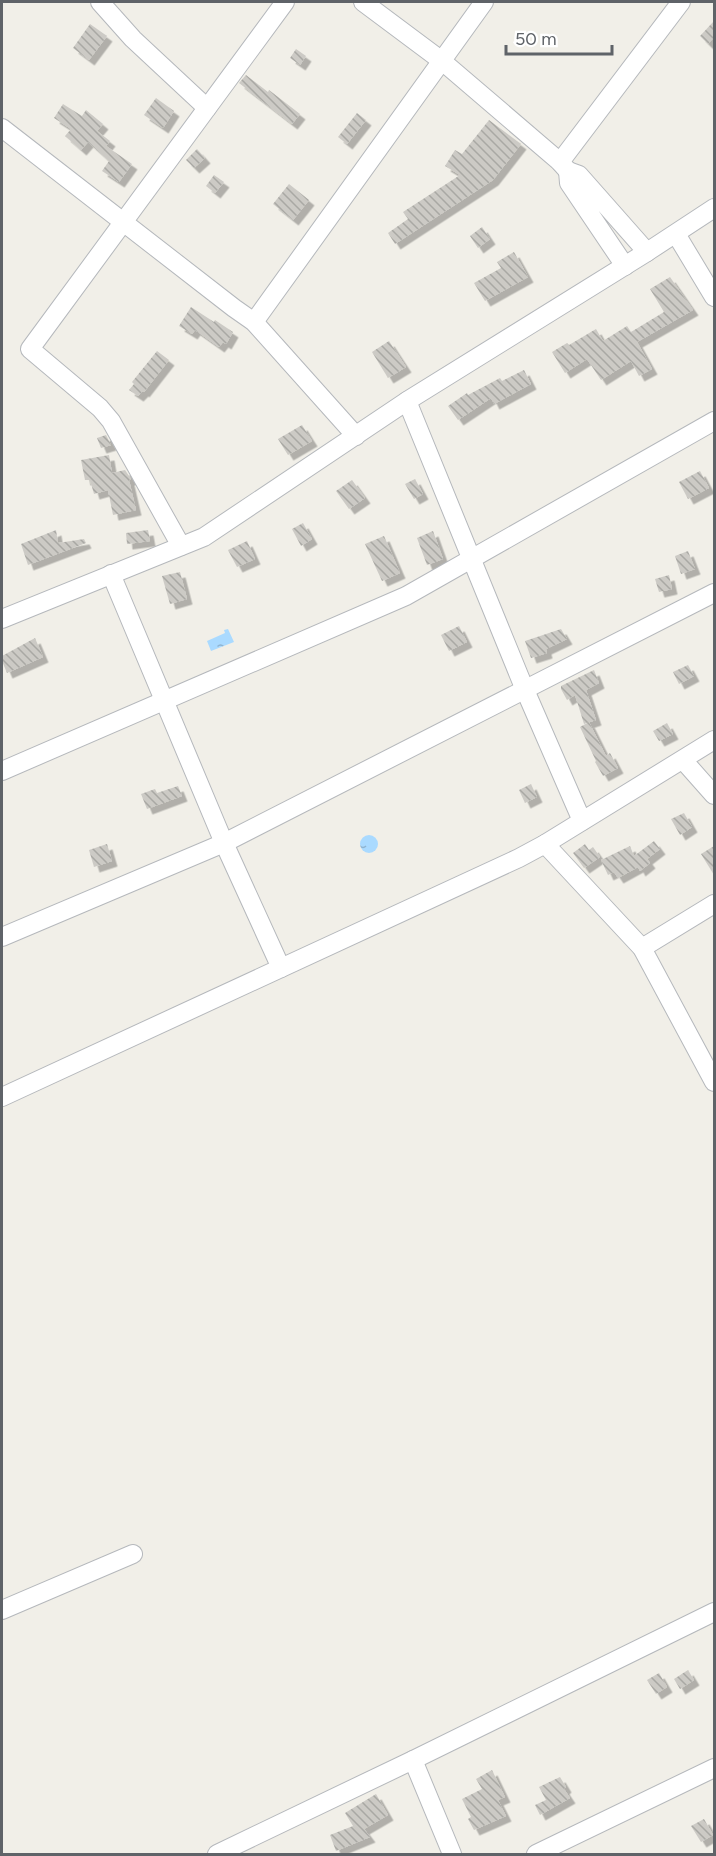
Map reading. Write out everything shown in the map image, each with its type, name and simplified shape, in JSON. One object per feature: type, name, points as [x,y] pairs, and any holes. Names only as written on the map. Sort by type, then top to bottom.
[{"type":"street","points":[[100,2],[133,39],[207,108]]},
{"type":"street","points":[[181,546],[111,421],[100,408],[30,349],[285,2]]},
{"type":"street","points":[[363,2],[442,61],[564,166],[579,175],[647,252]]},
{"type":"street","points":[[254,322],[484,2]]},
{"type":"street","points":[[564,166],[681,2]]},
{"type":"street","points":[[2,128],[254,322],[356,436]]},
{"type":"street","points":[[564,166],[569,183],[625,266]]},
{"type":"street","points":[[2,619],[204,537],[407,401],[714,208]]},
{"type":"street","points":[[676,234],[714,297]]},
{"type":"street","points":[[407,401],[525,690],[582,821]]},
{"type":"street","points":[[2,771],[406,596],[714,421]]},
{"type":"street","points":[[111,574],[224,843],[281,968]]},
{"type":"street","points":[[2,937],[224,843],[714,592]]},
{"type":"street","points":[[2,1096],[519,858],[714,740]]},
{"type":"street","points":[[683,760],[714,795]]},
{"type":"street","points":[[545,844],[642,948],[714,1082]]},
{"type":"street","points":[[642,948],[714,904]]},
{"type":"street","points":[[2,1610],[133,1554]]},
{"type":"street","points":[[217,1854],[714,1612]]},
{"type":"street","points":[[413,1760],[452,1854]]},
{"type":"street","points":[[536,1854],[714,1768]]},
{"type":"street","points":[[558,1854],[714,1779]]},
{"type":"water","points":[[228,629],[234,642],[211,651],[207,641],[225,633],[224,630]]},
{"type":"water","points":[[369,835],[375,838],[378,844],[375,850],[369,853],[363,850],[360,844],[363,838]]},
{"type":"building","points":[[714,21],[714,37],[708,44],[700,36]]},
{"type":"building","points":[[90,24],[107,36],[89,60],[73,48]]},
{"type":"building","points":[[296,49],[306,56],[300,65],[290,58]]},
{"type":"building","points":[[246,75],[300,114],[292,124],[239,83]]},
{"type":"building","points":[[156,98],[174,111],[163,128],[144,115]]},
{"type":"building","points":[[63,104],[82,116],[86,110],[103,124],[97,131],[110,141],[106,146],[132,164],[119,182],[102,171],[109,161],[88,142],[81,150],[65,136],[71,129],[54,118]]},
{"type":"building","points":[[357,113],[366,120],[347,144],[338,137]]},
{"type":"building","points":[[489,120],[521,144],[493,180],[395,244],[388,233],[408,219],[403,212],[460,175],[445,166],[455,150],[462,154]]},
{"type":"building","points":[[197,149],[205,158],[194,168],[186,160]]},
{"type":"building","points":[[214,175],[224,182],[215,193],[206,186]]},
{"type":"building","points":[[289,184],[309,200],[293,220],[273,204]]},
{"type":"building","points":[[482,227],[490,239],[478,248],[470,236]]},
{"type":"building","points":[[514,252],[528,277],[485,301],[474,283],[501,268],[497,262]]},
{"type":"building","points":[[670,277],[693,310],[637,342],[652,369],[639,376],[631,361],[601,380],[587,359],[565,373],[552,352],[596,329],[603,341],[627,326],[631,332],[664,312],[650,289]]},
{"type":"building","points":[[191,307],[233,332],[226,344],[223,342],[219,347],[195,330],[192,334],[179,326]]},
{"type":"building","points":[[389,341],[406,367],[388,378],[372,352]]},
{"type":"building","points":[[157,351],[169,360],[144,392],[138,396],[129,390],[134,384],[132,382]]},
{"type":"building","points":[[524,370],[531,384],[494,404],[491,398],[458,420],[448,406],[467,393],[468,395],[500,378],[502,381]]},
{"type":"building","points":[[302,425],[312,441],[288,455],[278,439]]},
{"type":"building","points":[[106,435],[111,445],[101,448],[97,438]]},
{"type":"building","points":[[109,455],[112,473],[125,470],[131,479],[129,480],[136,510],[113,515],[108,490],[94,494],[90,480],[85,480],[81,460]]},
{"type":"building","points":[[700,471],[709,488],[688,499],[679,482]]},
{"type":"building","points":[[415,479],[423,494],[414,499],[405,484]]},
{"type":"building","points":[[352,480],[365,498],[349,509],[336,491]]},
{"type":"building","points":[[303,523],[312,539],[301,546],[292,529]]},
{"type":"building","points":[[56,530],[58,543],[84,539],[86,543],[28,565],[21,544]]},
{"type":"building","points":[[148,530],[150,541],[127,544],[126,533]]},
{"type":"building","points":[[433,531],[443,559],[427,565],[417,538]]},
{"type":"building","points":[[384,536],[400,573],[382,581],[365,544]]},
{"type":"building","points":[[247,541],[255,559],[237,567],[228,550]]},
{"type":"building","points":[[688,551],[695,569],[681,574],[675,556]]},
{"type":"building","points":[[180,572],[187,599],[170,604],[162,576]]},
{"type":"building","points":[[669,575],[672,589],[659,592],[655,579]]},
{"type":"building","points":[[459,626],[467,642],[449,651],[441,635]]},
{"type":"building","points":[[561,629],[567,639],[546,649],[547,653],[531,658],[525,641]]},
{"type":"building","points":[[35,638],[43,657],[7,673],[2,656]]},
{"type":"building","points":[[688,665],[694,676],[679,684],[673,672]]},
{"type":"building","points":[[594,670],[599,683],[586,690],[596,720],[584,724],[575,695],[567,700],[561,686]]},
{"type":"building","points":[[589,722],[606,756],[610,753],[618,768],[603,776],[580,727]]},
{"type":"building","points":[[667,723],[673,734],[659,741],[653,731]]},
{"type":"building","points":[[531,784],[537,797],[525,803],[519,790]]},
{"type":"building","points":[[178,786],[182,796],[147,809],[141,794],[155,789],[157,793]]},
{"type":"building","points":[[684,813],[692,827],[680,835],[671,819]]},
{"type":"building","points":[[654,841],[660,849],[647,859],[650,863],[640,871],[638,867],[618,878],[614,872],[608,875],[601,860],[630,846],[634,856]]},
{"type":"building","points":[[107,844],[112,861],[94,867],[89,850]]},
{"type":"building","points":[[585,844],[589,850],[593,847],[600,857],[584,868],[573,853]]},
{"type":"building","points":[[714,846],[714,875],[701,854]]},
{"type":"building","points":[[688,1670],[694,1680],[680,1689],[674,1679]]},
{"type":"building","points":[[659,1673],[667,1687],[656,1694],[647,1680]]},
{"type":"building","points":[[492,1770],[505,1797],[498,1800],[506,1816],[474,1830],[468,1819],[471,1817],[462,1799],[482,1789],[476,1779]]},
{"type":"building","points":[[560,1777],[570,1798],[540,1815],[535,1805],[546,1800],[539,1787]]},
{"type":"building","points":[[376,1794],[388,1815],[364,1829],[370,1837],[336,1851],[330,1835],[353,1826],[345,1813]]},
{"type":"building","points":[[704,1819],[713,1835],[701,1842],[691,1826]]}]
